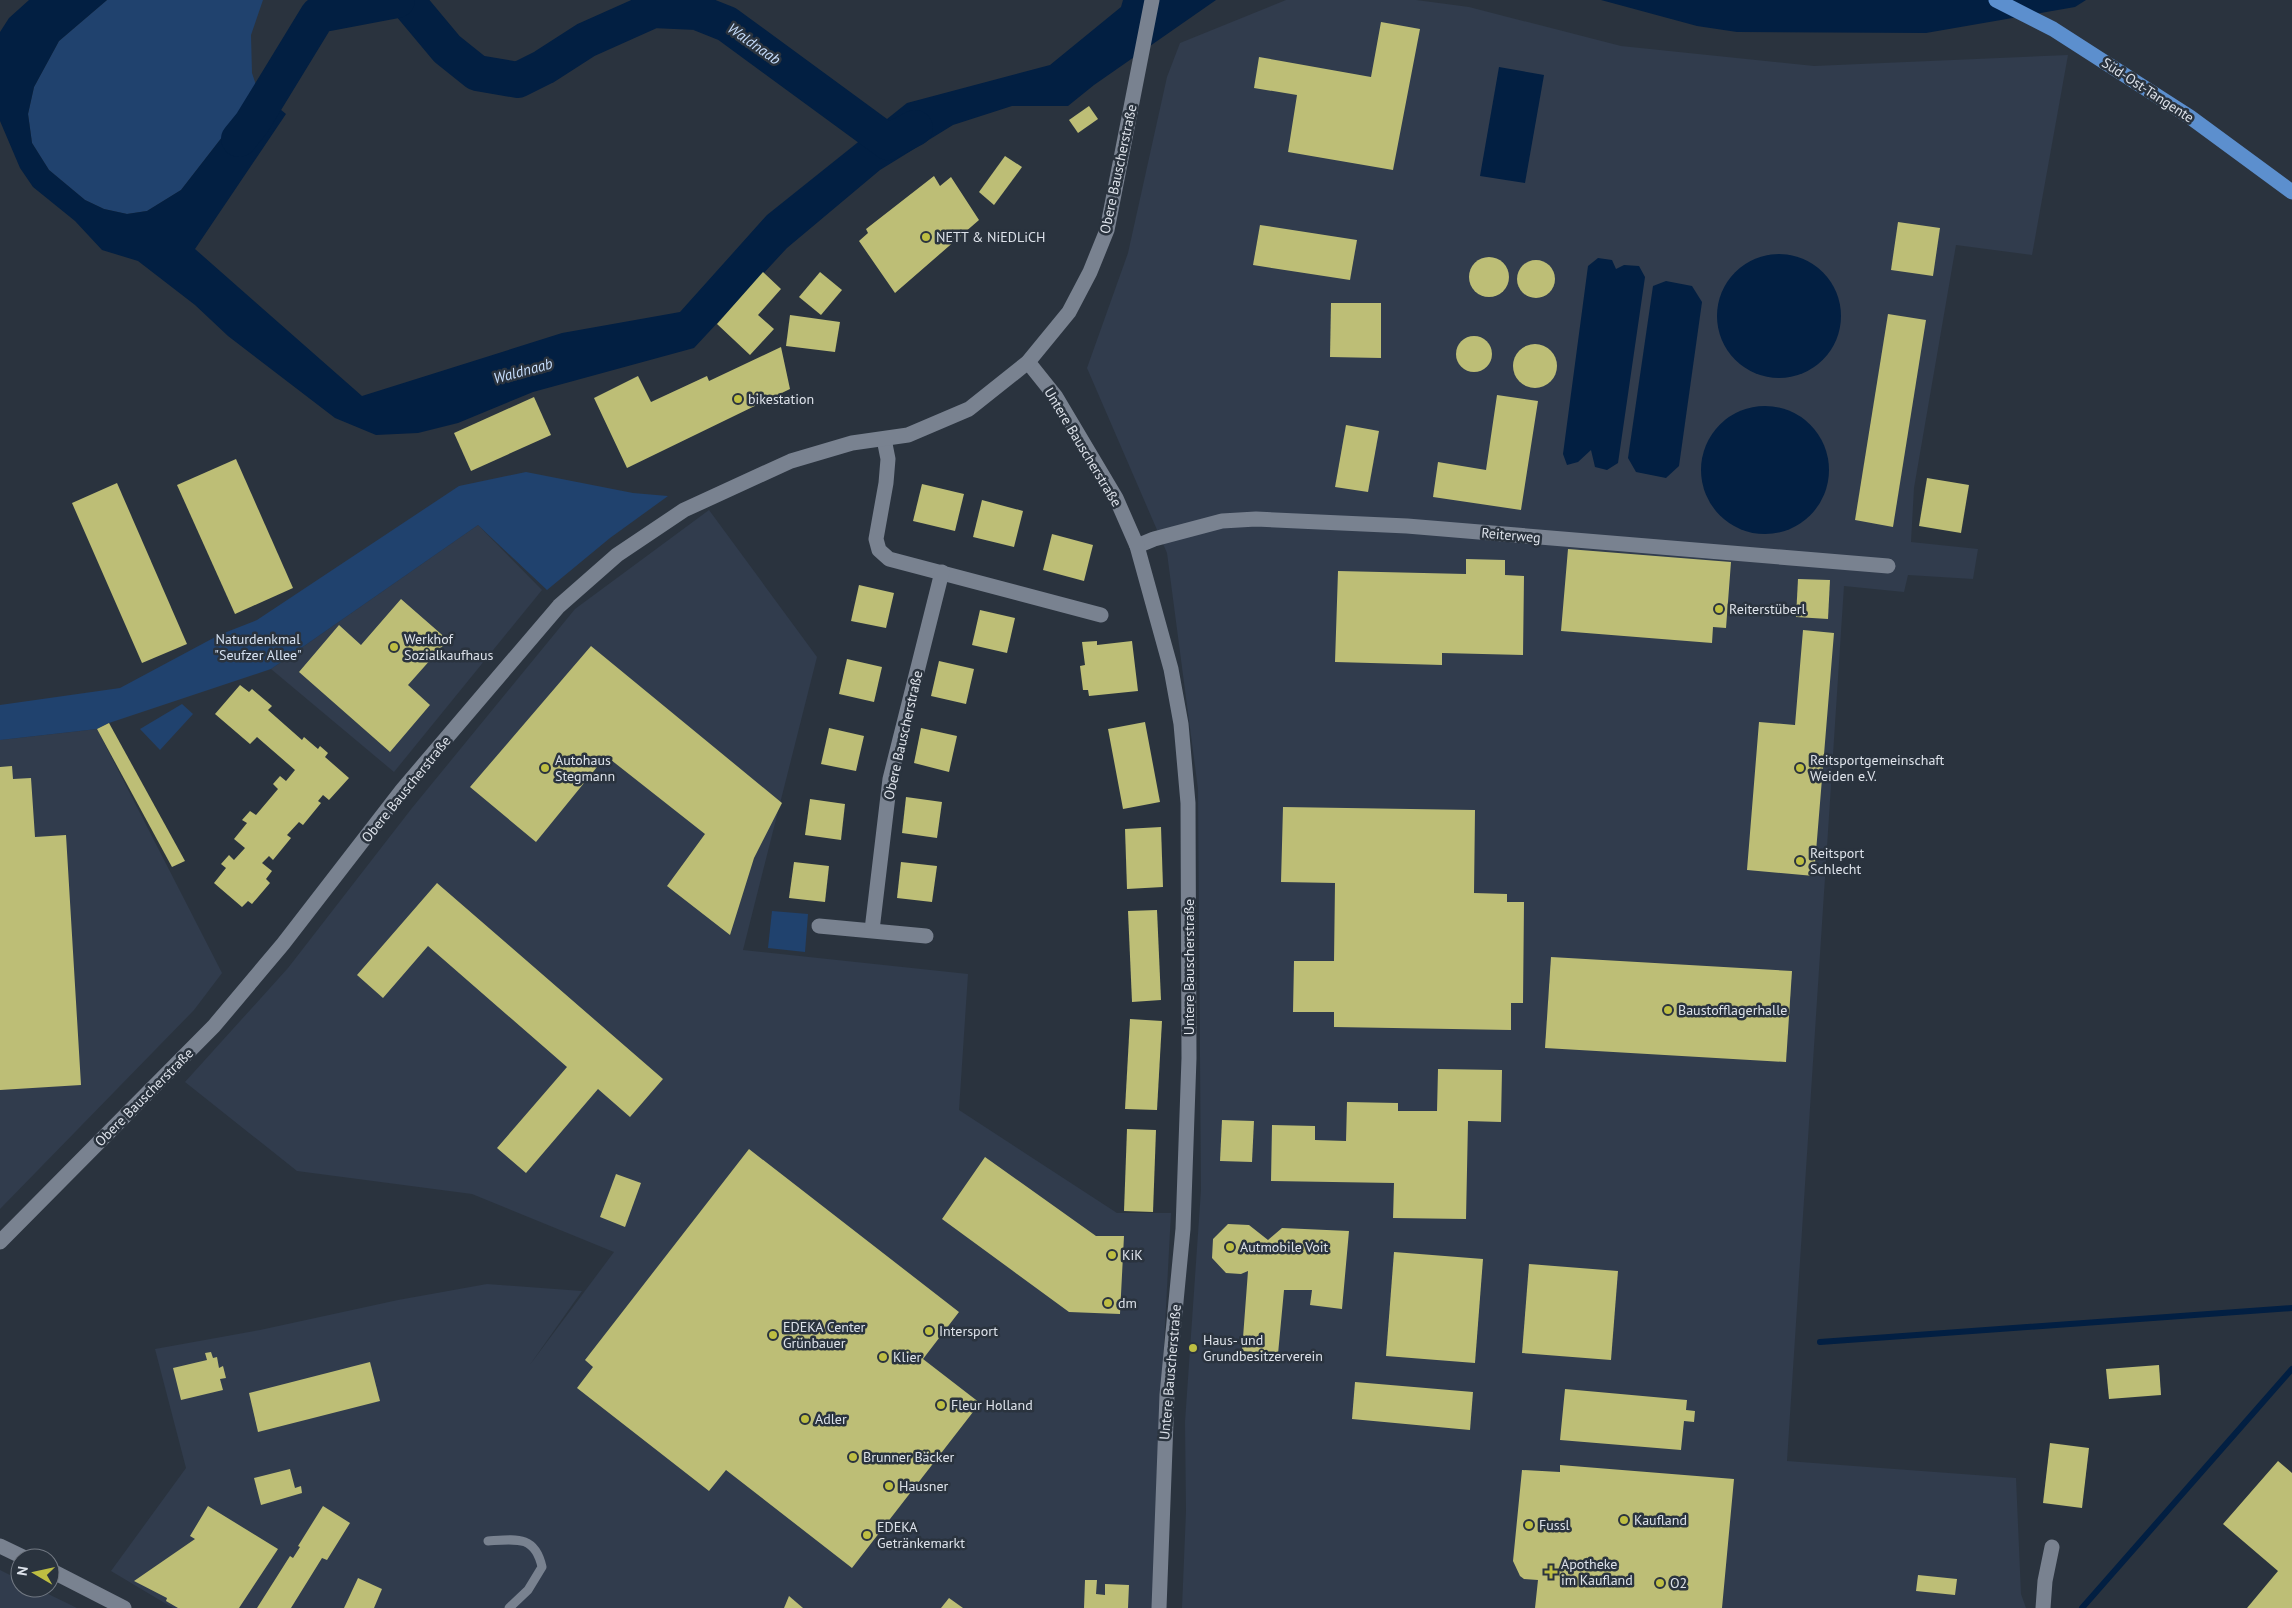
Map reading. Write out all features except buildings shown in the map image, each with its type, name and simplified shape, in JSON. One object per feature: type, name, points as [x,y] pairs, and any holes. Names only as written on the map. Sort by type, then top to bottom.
[{"type":"main road","name":"Süd-Ost-Tangente","points":[[1996,0],[2053,29],[2190,117],[2292,192]]},
{"type":"street","name":"Obere Bauscherstraße","points":[[0,1242],[214,1026],[289,937],[402,790],[559,606],[616,555],[684,510],[791,460],[852,443],[908,434],[969,409],[1028,362],[1069,312],[1090,272],[1107,230],[1135,95],[1152,0]]},
{"type":"street","name":"Untere Bauscherstraße","points":[[1028,362],[1056,398],[1116,498],[1137,546],[1171,669],[1181,724],[1188,803],[1189,1058],[1184,1202],[1168,1382],[1159,1608]]},
{"type":"street","points":[[884,438],[888,460],[886,484],[876,539],[879,550],[889,559],[1101,615]]},
{"type":"street","name":"Reiterweg","points":[[1137,546],[1154,539],[1222,521],[1256,519],[1407,526],[1888,566]]},
{"type":"street","name":"Obere Bauscherstraße","points":[[872,930],[890,779],[942,572]]},
{"type":"street","points":[[819,926],[926,936]]},
{"type":"street","points":[[2043,1608],[2045,1582],[2052,1547]]},
{"type":"street","points":[[60,1575],[124,1608]]},
{"type":"lane","points":[[488,1541],[521,1540],[530,1543],[539,1554],[542,1567],[528,1590],[509,1608]]},
{"type":"shaded area","points":[[1286,0],[1416,0],[1469,7],[1621,46],[1814,66],[2068,55],[2032,255],[1956,245],[1914,488],[1911,542],[1978,549],[1973,579],[1908,575],[1904,592],[1844,586],[1787,1461],[2016,1478],[2021,1594],[2026,1608],[1182,1608],[1186,1511],[1185,1422],[1201,1190],[1198,789],[1167,553],[1087,368],[1128,253],[1167,77],[1180,43]]},
{"type":"shaded area","points":[[709,510],[817,657],[743,950],[968,974],[959,1110],[1117,1213],[1171,1213],[1157,1476],[1154,1608],[173,1608],[111,1571],[186,1468],[155,1349],[260,1330],[398,1300],[487,1284],[582,1291],[529,1366],[614,1252],[472,1194],[297,1171],[185,1082],[288,968],[412,808],[575,609]]},
{"type":"shaded area","points":[[478,525],[542,590],[394,772],[271,669]]},
{"type":"shaded area","points":[[97,729],[222,973],[194,1010],[0,1209],[0,740]]},
{"type":"shaded area","points":[[0,1570],[10,1575],[10,1598],[56,1598],[77,1608],[0,1608]]},
{"type":"green space","points":[[107,0],[263,0],[251,35],[252,73],[258,91],[181,190],[147,211],[127,214],[104,209],[85,200],[49,170],[32,143],[28,114],[34,87],[59,41]]},
{"type":"green space","name":"Naturdenkmal \"Seufzer Allee\"","points":[[526,472],[633,493],[668,496],[610,538],[547,590],[478,525],[271,669],[109,723],[97,729],[0,740],[0,705],[120,688],[219,635],[257,620],[459,486]]},
{"type":"green space","points":[[182,704],[193,714],[160,750],[140,729]]},
{"type":"green space","points":[[772,911],[808,914],[805,952],[768,948]]},
{"type":"water","points":[[29,0],[107,0],[59,41],[34,87],[28,114],[32,143],[49,170],[85,200],[104,209],[127,214],[147,211],[181,190],[258,91],[286,114],[195,249],[362,396],[562,333],[680,312],[767,215],[907,103],[1050,65],[1121,7],[1123,0],[1216,0],[1094,85],[1068,106],[1012,106],[953,125],[880,170],[787,248],[694,348],[533,392],[458,423],[418,433],[376,435],[335,418],[228,336],[195,305],[138,261],[102,250],[75,221],[33,187],[20,168],[0,121],[0,32],[9,18]]},
{"type":"water","points":[[1601,0],[2086,0],[2075,7],[1926,33],[1737,32],[1697,26]]},
{"type":"water","points":[[1499,67],[1544,75],[1525,183],[1480,176]]},
{"type":"water","points":[[1779,254],[1803,259],[1823,272],[1836,292],[1841,316],[1836,340],[1823,360],[1803,373],[1779,378],[1755,373],[1735,360],[1722,340],[1717,316],[1722,292],[1735,272],[1755,259]]},
{"type":"water","points":[[1598,258],[1612,260],[1616,269],[1624,265],[1639,266],[1645,277],[1618,463],[1607,470],[1595,467],[1591,450],[1578,462],[1567,465],[1563,454],[1588,266]]},
{"type":"water","points":[[1666,281],[1692,286],[1702,302],[1679,466],[1666,478],[1636,472],[1628,458],[1653,286]]},
{"type":"water","points":[[1765,406],[1789,411],[1810,425],[1824,446],[1829,470],[1824,494],[1810,515],[1789,529],[1765,534],[1741,529],[1720,515],[1706,494],[1701,470],[1706,446],[1720,425],[1741,411]]},
{"type":"waterway","name":"Waldnaab","points":[[239,139],[252,123],[318,15],[397,0]]},
{"type":"waterway","name":"Waldnaab","points":[[406,0],[447,49],[477,73],[518,80],[544,67],[586,40],[653,10],[697,12],[727,24],[888,142],[915,128]]},
{"type":"waterway","points":[[1820,1342],[2292,1308]]},
{"type":"waterway","points":[[2082,1608],[2292,1369]]},
{"type":"place","name":"NETT & NiEDLiCH","points":[[926,237]]},
{"type":"place","name":"bikestation","points":[[738,399]]},
{"type":"place","name":"Reiterstüberl","points":[[1719,609]]},
{"type":"place","name":"Werkhof Sozialkaufhaus","points":[[394,647]]},
{"type":"place","name":"Autohaus Stegmann","points":[[545,768]]},
{"type":"place","name":"Reitsportgemeinschaft Weiden e.V.","points":[[1800,768]]},
{"type":"place","name":"Reitsport Schlecht","points":[[1800,861]]},
{"type":"place","name":"Baustofflagerhalle","points":[[1668,1010]]},
{"type":"place","name":"Autmobile Voit","points":[[1230,1247]]},
{"type":"place","name":"KiK","points":[[1112,1255]]},
{"type":"place","name":"dm","points":[[1108,1303]]},
{"type":"place","name":"Intersport","points":[[929,1331]]},
{"type":"place","name":"EDEKA Center Grünbauer","points":[[773,1335]]},
{"type":"place","name":"Haus- und Grundbesitzerverein","points":[[1193,1348]]},
{"type":"place","name":"Klier","points":[[883,1357]]},
{"type":"place","name":"Fleur Holland","points":[[941,1405]]},
{"type":"place","name":"Adler","points":[[805,1419]]},
{"type":"place","name":"Brunner Bäcker","points":[[853,1457]]},
{"type":"place","name":"Hausner","points":[[889,1486]]},
{"type":"place","name":"Kaufland","points":[[1624,1520]]},
{"type":"place","name":"Fussl","points":[[1529,1525]]},
{"type":"place","name":"EDEKA Getränkemarkt","points":[[867,1535]]},
{"type":"place","name":"Apotheke im Kaufland","points":[[1551,1572]]},
{"type":"place","name":"O2","points":[[1660,1583]]}]
